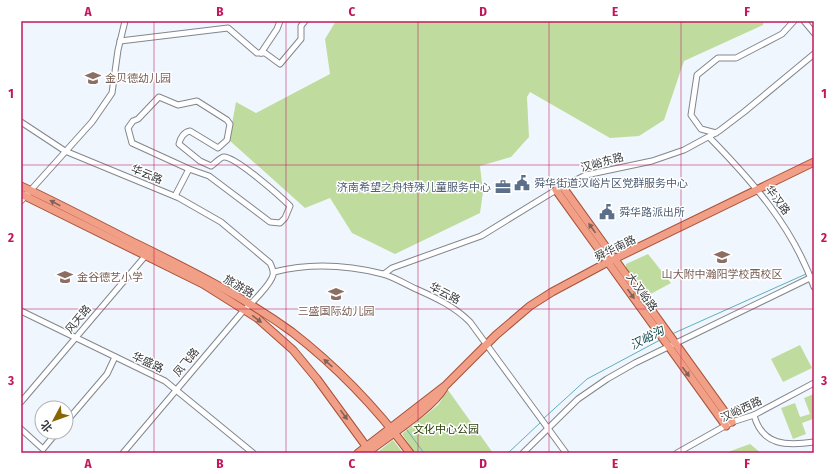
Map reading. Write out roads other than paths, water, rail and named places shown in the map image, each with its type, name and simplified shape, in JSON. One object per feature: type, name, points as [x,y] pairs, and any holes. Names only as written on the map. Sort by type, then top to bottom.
[{"type":"main road","name":"舜华南路","points":[[358,453],[369,451],[392,429],[422,411],[440,395],[446,385],[486,344],[530,306],[552,292],[611,261],[814,162]]},
{"type":"main road","name":"旅游路","points":[[21,186],[24,195],[102,233],[148,253],[251,305],[292,333],[331,366],[392,429],[410,453]]},
{"type":"main road","name":"大汉峪路","points":[[559,188],[611,261],[663,339],[729,424]]},
{"type":"main road","name":"旅游路","points":[[148,253],[204,284],[257,318],[293,350],[317,379],[369,451]]},
{"type":"main road","name":"大汉峪路","points":[[611,261],[670,335],[729,424]]},
{"type":"street","points":[[24,195],[92,122],[112,93],[120,41],[125,21]]},
{"type":"street","points":[[261,53],[277,29],[280,21]]},
{"type":"street","points":[[120,41],[228,28],[257,53],[265,53],[280,64],[301,39],[301,26],[305,21]]},
{"type":"street","points":[[716,133],[701,129],[691,115],[697,75],[718,58],[736,58],[782,34],[794,21]]},
{"type":"street","points":[[804,21],[814,32]]},
{"type":"street","name":"汉峪东路","points":[[384,274],[392,268],[481,236],[559,188],[598,171],[666,157],[709,137],[744,112],[814,54]]},
{"type":"street","points":[[159,97],[178,105],[198,102],[227,120],[230,124],[227,140],[218,148],[190,131],[187,131],[180,140],[179,144],[200,161],[211,166],[224,157],[234,161],[280,196],[290,206],[289,212],[280,223],[270,222],[208,176],[189,169],[132,143],[128,128],[133,121],[138,119],[159,97]]},
{"type":"street","name":"华云路","points":[[21,122],[65,151],[175,196],[220,222],[270,263],[274,272],[318,267],[347,266],[384,274],[445,302],[460,312],[470,322],[566,453]]},
{"type":"street","name":"华汉路","points":[[709,137],[757,189],[779,218],[798,250],[814,286]]},
{"type":"street","points":[[175,196],[189,169]]},
{"type":"street","name":"风天路","points":[[21,402],[148,253]]},
{"type":"street","points":[[251,305],[272,279],[274,272]]},
{"type":"street","points":[[523,453],[539,439],[568,408],[589,391],[635,363],[676,344],[810,275]]},
{"type":"street","name":"凤飞路","points":[[123,453],[244,310],[251,305]]},
{"type":"street","name":"华盛路","points":[[21,311],[165,381],[253,453]]},
{"type":"street","points":[[74,413],[107,374],[115,357]]},
{"type":"street","name":"汉峪西路","points":[[677,453],[729,424],[754,415],[814,384]]},
{"type":"street","points":[[754,415],[757,427],[769,439],[793,445],[814,442]]},
{"type":"street","points":[[21,429],[43,449],[50,440]]},
{"type":"waterway","name":"汉峪沟","points":[[672,334],[806,274]]},
{"type":"waterway","name":"汉峪沟","points":[[543,419],[587,379],[660,340]]},
{"type":"waterway","name":"汉峪沟","points":[[508,453],[541,422]]},
{"type":"waterway","name":"汉峪沟","points":[[407,430],[424,453]]},
{"type":"place","name":"金贝德幼儿园","points":[[93,78]]},
{"type":"place","name":"舜华街道汉峪片区党群服务中心","points":[[522,183]]},
{"type":"place","name":"济南希望之舟特殊儿童服务中心","points":[[503,187]]},
{"type":"place","name":"舜华路派出所","points":[[607,212]]},
{"type":"place","name":"山大附中瀚阳学校西校区","points":[[722,257]]},
{"type":"place","name":"金谷德艺小学","points":[[65,277]]},
{"type":"place","name":"三盛国际幼儿园","points":[[336,294]]},
{"type":"park label","name":"文化中心公园","points":[[446,429]]}]
